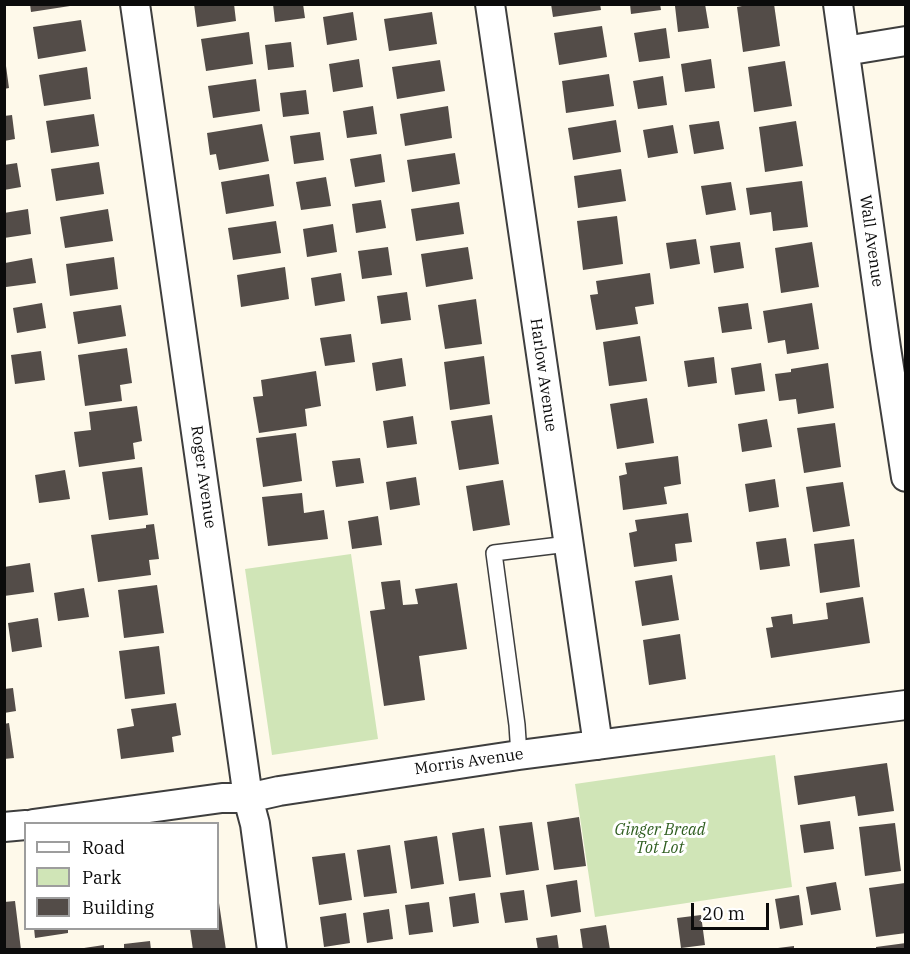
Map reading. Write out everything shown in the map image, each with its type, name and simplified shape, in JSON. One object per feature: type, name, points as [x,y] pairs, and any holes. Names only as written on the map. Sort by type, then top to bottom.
[{"type":"street","name":"Roger Avenue","points":[[135,4],[248,798],[255,824],[272,950]]},
{"type":"street","name":"Harlow Avenue","points":[[490,4],[598,745]]},
{"type":"street","name":"Wall Avenue","points":[[838,4],[898,380],[906,477]]},
{"type":"street","points":[[845,51],[906,41]]},
{"type":"street","name":"Morris Avenue","points":[[48,822],[222,798],[248,798],[279,791],[519,755],[906,705]]},
{"type":"street","points":[[4,827],[24,825]]},
{"type":"lane","points":[[519,755],[494,554],[568,544]]},
{"type":"green space","points":[[351,554],[378,739],[272,755],[245,569]]},
{"type":"green space","name":"Ginger Bread Tot Lot","points":[[775,755],[792,887],[595,917],[575,784]]},
{"type":"building","points":[[30,4],[70,4],[70,6],[31,12]]},
{"type":"building","points":[[194,4],[234,4],[236,21],[197,27]]},
{"type":"building","points":[[273,4],[303,4],[305,18],[275,22]]},
{"type":"building","points":[[551,4],[600,4],[601,10],[553,17]]},
{"type":"building","points":[[630,4],[660,4],[661,10],[631,14]]},
{"type":"building","points":[[705,4],[709,28],[678,32],[675,6]]},
{"type":"building","points":[[774,4],[780,46],[743,52],[737,7]]},
{"type":"building","points":[[353,12],[357,40],[327,45],[323,17]]},
{"type":"building","points":[[432,12],[437,44],[389,51],[384,19]]},
{"type":"building","points":[[81,20],[86,51],[38,59],[33,27]]},
{"type":"building","points":[[602,26],[607,57],[559,65],[554,33]]},
{"type":"building","points":[[666,28],[670,58],[639,62],[634,33]]},
{"type":"building","points":[[249,32],[253,64],[206,71],[201,39]]},
{"type":"building","points":[[291,42],[294,67],[268,70],[265,45]]},
{"type":"building","points":[[359,59],[363,87],[333,92],[329,64]]},
{"type":"building","points":[[711,59],[715,88],[685,92],[681,64]]},
{"type":"building","points":[[440,60],[445,91],[397,99],[392,67]]},
{"type":"building","points":[[785,61],[792,106],[754,112],[748,67]]},
{"type":"building","points":[[4,66],[6,66],[9,88],[4,89]]},
{"type":"building","points":[[87,67],[91,99],[44,106],[39,75]]},
{"type":"building","points":[[609,74],[614,106],[566,113],[562,81]]},
{"type":"building","points":[[663,76],[667,105],[638,109],[633,81]]},
{"type":"building","points":[[256,79],[260,111],[213,118],[208,86]]},
{"type":"building","points":[[306,90],[309,114],[283,117],[280,93]]},
{"type":"building","points":[[373,106],[377,134],[347,138],[343,111]]},
{"type":"building","points":[[448,106],[452,138],[405,146],[400,114]]},
{"type":"building","points":[[94,114],[99,146],[51,153],[46,121]]},
{"type":"building","points":[[12,115],[15,139],[4,141],[4,116]]},
{"type":"building","points":[[616,120],[621,152],[573,160],[568,128]]},
{"type":"building","points":[[719,121],[724,149],[694,154],[689,125]]},
{"type":"building","points":[[796,121],[803,166],[765,172],[759,127]]},
{"type":"building","points":[[262,124],[269,161],[219,170],[216,154],[210,155],[207,133]]},
{"type":"building","points":[[673,125],[678,153],[648,158],[643,130]]},
{"type":"building","points":[[320,132],[324,160],[294,164],[290,136]]},
{"type":"building","points":[[455,153],[460,184],[412,192],[407,160]]},
{"type":"building","points":[[381,154],[385,182],[355,187],[350,159]]},
{"type":"building","points":[[99,162],[104,194],[56,201],[51,169]]},
{"type":"building","points":[[17,163],[21,187],[4,190],[4,165]]},
{"type":"building","points":[[621,169],[626,201],[578,208],[574,176]]},
{"type":"building","points":[[269,174],[274,206],[226,214],[221,182]]},
{"type":"building","points":[[326,177],[331,206],[301,210],[296,182]]},
{"type":"building","points":[[802,181],[808,227],[773,231],[771,212],[750,215],[746,188]]},
{"type":"building","points":[[731,182],[736,210],[706,215],[701,186]]},
{"type":"building","points":[[381,200],[386,228],[356,233],[352,204]]},
{"type":"building","points":[[459,202],[464,234],[416,241],[411,209]]},
{"type":"building","points":[[28,209],[31,234],[4,238],[4,213]]},
{"type":"building","points":[[108,209],[113,241],[65,248],[60,217]]},
{"type":"building","points":[[617,216],[623,264],[583,270],[577,221]]},
{"type":"building","points":[[276,221],[281,253],[233,260],[228,228]]},
{"type":"building","points":[[333,224],[337,252],[307,257],[303,229]]},
{"type":"building","points":[[696,239],[700,264],[670,269],[666,243]]},
{"type":"building","points":[[740,242],[744,268],[714,273],[710,246]]},
{"type":"building","points":[[812,242],[819,287],[781,293],[775,248]]},
{"type":"building","points":[[388,247],[392,275],[362,279],[358,251]]},
{"type":"building","points":[[468,247],[473,279],[426,287],[421,254]]},
{"type":"building","points":[[114,257],[118,289],[70,296],[66,264]]},
{"type":"building","points":[[32,258],[36,283],[6,287],[5,263]]},
{"type":"building","points":[[285,267],[289,299],[241,307],[237,275]]},
{"type":"building","points":[[341,273],[345,301],[315,306],[311,278]]},
{"type":"building","points":[[650,273],[654,304],[635,307],[638,324],[596,330],[590,295],[598,294],[596,281]]},
{"type":"building","points":[[407,292],[411,320],[381,324],[377,296]]},
{"type":"building","points":[[476,299],[482,344],[445,349],[438,305]]},
{"type":"building","points":[[42,303],[46,328],[17,333],[13,308]]},
{"type":"building","points":[[748,303],[752,329],[722,333],[718,307]]},
{"type":"building","points":[[812,303],[819,349],[787,354],[785,340],[768,343],[763,311]]},
{"type":"building","points":[[121,305],[126,336],[78,344],[73,312]]},
{"type":"building","points":[[351,334],[355,362],[325,366],[320,338]]},
{"type":"building","points":[[640,336],[647,381],[609,386],[603,342]]},
{"type":"building","points":[[127,348],[132,383],[120,385],[122,401],[85,406],[78,355]]},
{"type":"building","points":[[41,351],[45,380],[15,384],[11,355]]},
{"type":"building","points":[[484,356],[490,404],[450,410],[444,362]]},
{"type":"building","points":[[714,357],[717,383],[688,387],[684,361]]},
{"type":"building","points":[[402,358],[406,386],[376,391],[372,363]]},
{"type":"building","points":[[761,363],[765,391],[735,395],[731,368]]},
{"type":"building","points":[[828,363],[834,408],[798,414],[796,399],[779,401],[775,374]]},
{"type":"building","points":[[316,371],[321,406],[305,409],[307,426],[259,433],[253,397],[263,396],[261,380]]},
{"type":"building","points":[[647,398],[654,443],[617,449],[610,404]]},
{"type":"building","points":[[137,406],[142,441],[133,443],[135,459],[79,467],[74,432],[91,430],[89,412]]},
{"type":"building","points":[[492,415],[499,464],[459,470],[451,421]]},
{"type":"building","points":[[413,416],[417,444],[387,448],[383,421]]},
{"type":"building","points":[[767,419],[772,447],[742,452],[738,424]]},
{"type":"building","points":[[835,423],[841,467],[804,473],[797,428]]},
{"type":"building","points":[[296,433],[302,481],[263,487],[256,438]]},
{"type":"building","points":[[678,456],[681,484],[664,487],[667,504],[623,510],[619,476],[627,474],[625,463]]},
{"type":"building","points":[[360,458],[364,483],[336,487],[332,461]]},
{"type":"building","points":[[142,467],[148,515],[109,520],[102,472]]},
{"type":"building","points":[[65,470],[70,499],[39,503],[35,475]]},
{"type":"building","points":[[416,477],[420,505],[390,510],[386,482]]},
{"type":"building","points":[[775,479],[779,507],[749,512],[745,484]]},
{"type":"building","points":[[503,480],[510,525],[473,531],[466,486]]},
{"type":"building","points":[[843,482],[850,526],[813,532],[806,487]]},
{"type":"building","points":[[302,493],[304,513],[324,510],[328,539],[268,546],[262,497]]},
{"type":"building","points":[[688,513],[692,542],[675,544],[677,561],[634,567],[629,533],[637,531],[635,520]]},
{"type":"building","points":[[378,516],[382,545],[352,549],[348,521]]},
{"type":"building","points":[[154,524],[159,559],[149,560],[151,575],[98,582],[91,535],[146,528],[146,525]]},
{"type":"building","points":[[786,538],[790,566],[760,570],[756,542]]},
{"type":"building","points":[[854,539],[860,587],[820,593],[814,544]]},
{"type":"building","points":[[30,563],[34,592],[4,596],[4,567]]},
{"type":"building","points":[[672,575],[679,620],[642,626],[635,581]]},
{"type":"building","points":[[400,580],[403,605],[418,604],[415,589],[457,583],[467,649],[419,656],[425,700],[384,706],[370,611],[385,609],[381,582]]},
{"type":"building","points":[[157,585],[164,633],[124,638],[118,590]]},
{"type":"building","points":[[84,588],[89,617],[58,621],[54,593]]},
{"type":"building","points":[[863,597],[870,643],[771,658],[766,628],[773,627],[771,617],[792,614],[793,624],[828,619],[826,603]]},
{"type":"building","points":[[38,618],[42,647],[12,652],[8,623]]},
{"type":"building","points":[[680,634],[686,679],[649,685],[643,640]]},
{"type":"building","points":[[159,646],[165,694],[125,699],[119,651]]},
{"type":"building","points":[[13,688],[16,711],[4,713],[4,689]]},
{"type":"building","points":[[176,703],[181,735],[172,737],[174,752],[121,759],[117,729],[134,726],[131,709]]},
{"type":"building","points":[[9,723],[14,758],[4,759],[4,724]]},
{"type":"building","points":[[887,763],[894,811],[858,816],[855,796],[798,805],[794,776]]},
{"type":"building","points":[[579,817],[586,866],[554,870],[547,822]]},
{"type":"building","points":[[830,821],[834,849],[804,853],[800,825]]},
{"type":"building","points":[[532,822],[539,870],[506,875],[499,826]]},
{"type":"building","points":[[895,823],[901,871],[865,876],[859,827]]},
{"type":"building","points":[[484,828],[491,877],[459,881],[452,833]]},
{"type":"building","points":[[437,836],[444,884],[411,889],[404,841]]},
{"type":"building","points":[[390,845],[397,893],[364,897],[357,850]]},
{"type":"building","points":[[345,853],[352,900],[319,905],[312,857]]},
{"type":"building","points":[[577,880],[581,912],[551,917],[546,885]]},
{"type":"building","points":[[836,882],[841,910],[811,915],[806,887]]},
{"type":"building","points":[[905,883],[906,933],[876,937],[869,888]]},
{"type":"building","points":[[524,890],[528,920],[505,923],[500,893]]},
{"type":"building","points":[[475,893],[479,923],[453,927],[449,897]]},
{"type":"building","points":[[799,895],[803,925],[780,929],[775,899]]},
{"type":"building","points":[[15,901],[21,950],[4,950],[4,902]]},
{"type":"building","points":[[429,902],[433,932],[409,935],[405,905]]},
{"type":"building","points":[[219,903],[226,950],[193,950],[190,930],[219,930]]},
{"type":"building","points":[[389,909],[393,939],[367,943],[363,913]]},
{"type":"building","points":[[346,913],[350,943],[324,947],[320,917]]},
{"type":"building","points":[[701,915],[705,945],[681,948],[677,918]]},
{"type":"building","points":[[606,925],[610,950],[583,950],[580,929]]},
{"type":"building","points":[[34,930],[68,930],[68,933],[35,938]]},
{"type":"building","points":[[557,935],[559,950],[538,950],[536,938]]},
{"type":"building","points":[[150,941],[151,950],[124,950],[124,944]]},
{"type":"building","points":[[906,943],[906,950],[876,950],[876,947]]},
{"type":"building","points":[[104,945],[104,950],[84,950],[84,948]]},
{"type":"building","points":[[794,946],[794,950],[778,950],[778,948]]}]
